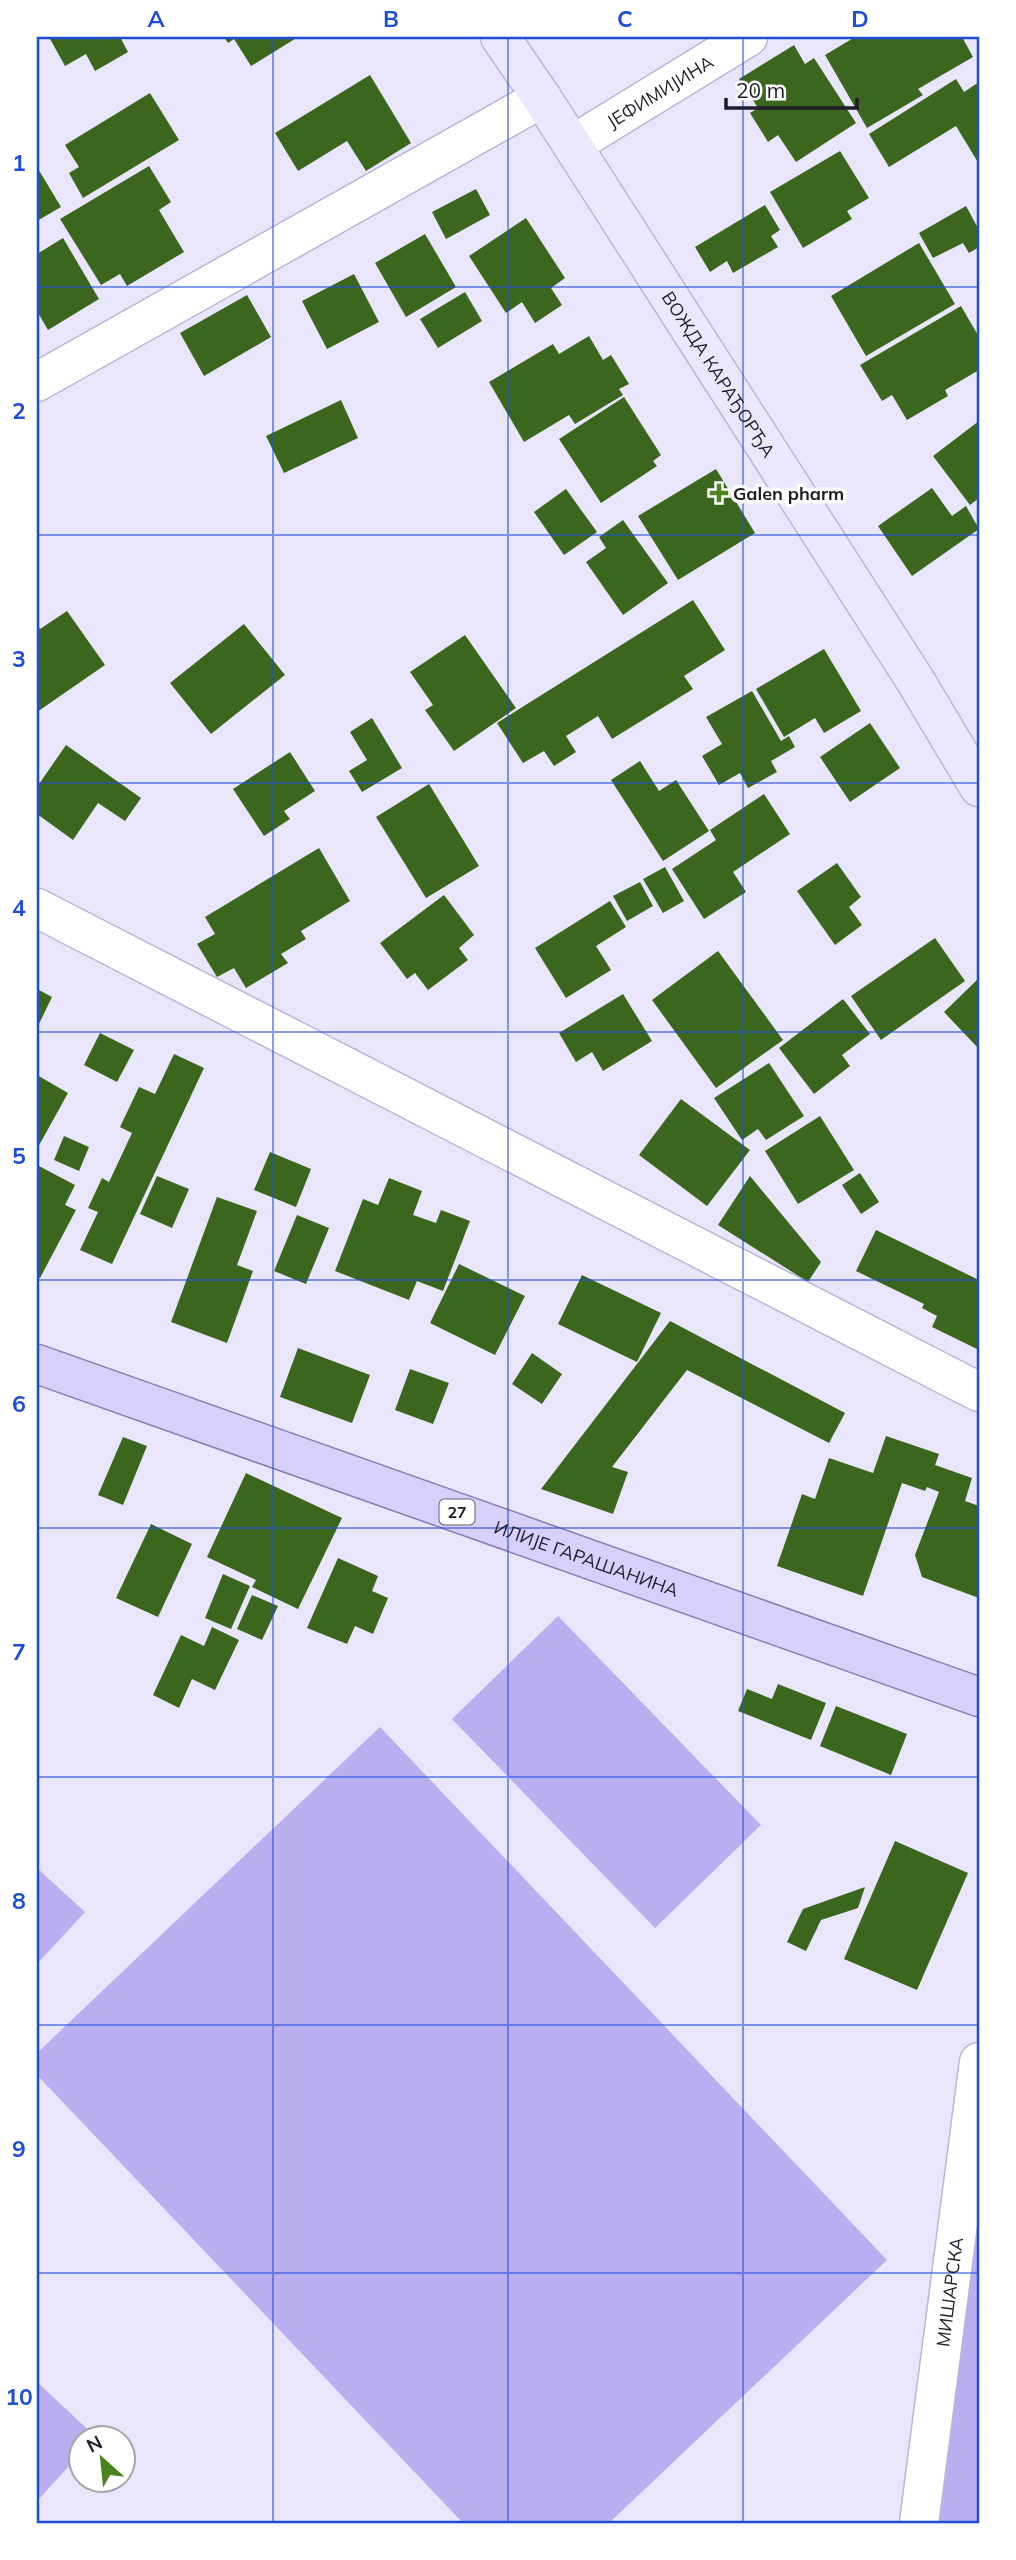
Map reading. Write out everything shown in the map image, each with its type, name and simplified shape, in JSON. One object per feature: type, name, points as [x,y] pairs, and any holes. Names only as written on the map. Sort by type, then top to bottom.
[{"type":"main road","name":"ВОЖДА КАРАЂОРЂА","points":[[500,37],[542,98],[915,680],[979,788]]},
{"type":"main road","name":"ИЛИЈЕ ГАРАШАНИНА","points":[[37,1364],[979,1697]]},
{"type":"street","name":"ЈЕФИМИЈИНА","points":[[572,145],[748,37]]},
{"type":"street","points":[[37,382],[542,98]]},
{"type":"street","points":[[37,908],[979,1392]]},
{"type":"street","name":"МИШАРСКА","points":[[919,2523],[979,2062]]},
{"type":"shaded area","points":[[558,1616],[761,1825],[655,1928],[452,1719]]},
{"type":"shaded area","points":[[380,1727],[887,2260],[609,2523],[463,2523],[37,2075],[37,2053]]},
{"type":"shaded area","points":[[37,1868],[85,1912],[37,1964]]},
{"type":"shaded area","points":[[979,2083],[979,2523],[923,2523]]},
{"type":"shaded area","points":[[37,2382],[82,2424],[66,2424],[66,2469],[37,2501]]},
{"type":"building","points":[[49,37],[120,37],[128,52],[95,71],[86,54],[65,66]]},
{"type":"building","points":[[224,37],[298,37],[251,66],[234,39],[228,43]]},
{"type":"building","points":[[855,37],[962,37],[973,57],[918,89],[923,95],[867,128],[825,55]]},
{"type":"building","points":[[794,45],[805,64],[814,58],[856,123],[796,162],[778,135],[768,142],[750,113],[758,108],[739,79]]},
{"type":"building","points":[[370,75],[411,143],[366,171],[347,141],[298,171],[275,133]]},
{"type":"building","points":[[956,79],[964,92],[979,82],[979,164],[956,126],[889,167],[869,134]]},
{"type":"building","points":[[150,93],[179,140],[83,198],[69,173],[79,167],[65,145]]},
{"type":"building","points":[[840,151],[869,198],[847,211],[852,219],[803,248],[770,192]]},
{"type":"building","points":[[149,166],[171,202],[159,210],[184,252],[127,286],[120,274],[101,285],[60,219]]},
{"type":"building","points":[[37,167],[61,207],[37,221]]},
{"type":"building","points":[[476,189],[490,215],[446,239],[432,212]]},
{"type":"building","points":[[765,205],[780,230],[771,236],[778,247],[733,273],[727,261],[710,272],[695,247]]},
{"type":"building","points":[[966,206],[979,230],[979,247],[969,253],[963,243],[933,258],[919,233]]},
{"type":"building","points":[[526,218],[565,278],[551,288],[562,305],[535,323],[522,302],[506,313],[469,256]]},
{"type":"building","points":[[425,234],[456,287],[406,317],[375,263]]},
{"type":"building","points":[[63,238],[99,299],[48,330],[37,311],[37,254]]},
{"type":"building","points":[[919,243],[955,304],[866,356],[831,296]]},
{"type":"building","points":[[354,274],[379,322],[327,349],[302,301]]},
{"type":"building","points":[[465,292],[482,321],[438,348],[420,319]]},
{"type":"building","points":[[247,295],[271,337],[204,376],[180,333]]},
{"type":"building","points":[[961,306],[979,337],[979,370],[945,390],[948,396],[907,420],[892,395],[882,401],[860,365]]},
{"type":"building","points":[[589,336],[603,360],[611,355],[629,384],[619,389],[623,395],[575,424],[569,415],[524,442],[489,382],[553,344],[559,354]]},
{"type":"building","points":[[624,397],[661,455],[653,461],[657,466],[601,503],[559,439]]},
{"type":"building","points":[[341,400],[358,438],[284,473],[266,436]]},
{"type":"building","points":[[979,421],[979,498],[970,505],[933,456]]},
{"type":"building","points":[[716,469],[755,533],[678,580],[638,516]]},
{"type":"building","points":[[932,488],[952,516],[966,506],[979,529],[912,576],[878,526]]},
{"type":"building","points":[[566,489],[597,532],[564,555],[534,512]]},
{"type":"building","points":[[623,520],[668,583],[623,615],[586,562],[606,548],[599,537]]},
{"type":"building","points":[[693,600],[725,650],[684,676],[693,689],[612,739],[598,716],[566,736],[576,752],[554,766],[544,751],[523,763],[497,723]]},
{"type":"building","points":[[67,611],[105,665],[37,712],[37,624],[40,629]]},
{"type":"building","points":[[244,624],[285,675],[211,734],[170,683]]},
{"type":"building","points":[[465,635],[516,708],[454,751],[425,710],[433,705],[410,672]]},
{"type":"building","points":[[824,649],[861,711],[824,733],[815,718],[784,737],[756,689]]},
{"type":"building","points":[[752,691],[781,741],[789,736],[795,747],[771,761],[777,772],[748,788],[740,773],[719,785],[702,756],[722,744],[706,717]]},
{"type":"building","points":[[372,718],[402,768],[362,792],[349,771],[367,760],[350,732]]},
{"type":"building","points":[[870,723],[900,768],[850,802],[820,757]]},
{"type":"building","points":[[66,745],[141,798],[125,821],[98,803],[73,840],[37,814],[37,787]]},
{"type":"building","points":[[290,752],[315,791],[284,811],[290,819],[264,836],[233,789]]},
{"type":"building","points":[[640,761],[659,791],[676,780],[709,831],[663,861],[611,780]]},
{"type":"building","points":[[429,784],[479,866],[426,898],[376,817]]},
{"type":"building","points":[[764,794],[790,834],[733,872],[746,892],[704,919],[672,869],[716,840],[710,830]]},
{"type":"building","points":[[319,848],[350,901],[301,931],[306,939],[281,954],[288,963],[246,988],[234,968],[217,977],[197,944],[215,934],[205,917]]},
{"type":"building","points":[[837,863],[861,897],[849,907],[862,925],[835,945],[797,891]]},
{"type":"building","points":[[665,867],[684,901],[663,913],[643,879]]},
{"type":"building","points":[[640,882],[653,906],[627,921],[613,896]]},
{"type":"building","points":[[444,895],[474,935],[459,948],[468,960],[428,990],[415,973],[407,979],[380,943]]},
{"type":"building","points":[[610,901],[626,927],[596,946],[611,970],[566,998],[535,948]]},
{"type":"building","points":[[935,938],[965,981],[881,1040],[851,996]]},
{"type":"building","points":[[718,951],[783,1040],[716,1088],[652,1000]]},
{"type":"building","points":[[979,978],[979,1049],[944,1012]]},
{"type":"building","points":[[37,989],[52,997],[37,1028]]},
{"type":"building","points":[[623,994],[652,1041],[603,1071],[592,1052],[576,1062],[559,1033]]},
{"type":"building","points":[[843,999],[870,1034],[842,1055],[850,1066],[814,1094],[779,1048]]},
{"type":"building","points":[[100,1033],[134,1050],[117,1082],[84,1065]]},
{"type":"building","points":[[174,1054],[204,1068],[112,1264],[80,1250],[98,1212],[88,1208],[102,1178],[109,1182],[132,1133],[120,1127],[139,1087],[155,1094]]},
{"type":"building","points":[[769,1063],[804,1116],[766,1140],[758,1129],[742,1140],[714,1098]]},
{"type":"building","points":[[37,1075],[68,1093],[37,1149]]},
{"type":"building","points":[[681,1099],[750,1150],[707,1206],[639,1155]]},
{"type":"building","points":[[820,1116],[854,1170],[798,1204],[765,1151]]},
{"type":"building","points":[[64,1136],[89,1147],[79,1171],[54,1160]]},
{"type":"building","points":[[270,1152],[311,1169],[296,1207],[254,1190]]},
{"type":"building","points":[[37,1165],[75,1185],[65,1205],[76,1210],[40,1278],[37,1277]]},
{"type":"building","points":[[860,1173],[879,1202],[861,1214],[842,1185]]},
{"type":"building","points":[[157,1176],[189,1189],[172,1228],[140,1214]]},
{"type":"building","points":[[750,1176],[821,1262],[808,1282],[718,1225]]},
{"type":"building","points":[[389,1178],[422,1191],[413,1215],[436,1223],[441,1210],[470,1221],[443,1291],[417,1281],[409,1300],[335,1271],[363,1199],[378,1205]]},
{"type":"building","points":[[217,1197],[257,1211],[237,1265],[253,1271],[227,1343],[171,1322]]},
{"type":"building","points":[[297,1215],[329,1228],[306,1284],[274,1271]]},
{"type":"building","points":[[876,1230],[979,1280],[979,1350],[932,1327],[937,1316],[922,1308],[924,1304],[856,1271]]},
{"type":"building","points":[[459,1264],[525,1296],[495,1355],[430,1323]]},
{"type":"building","points":[[582,1275],[661,1313],[637,1362],[558,1324]]},
{"type":"building","points":[[670,1321],[845,1413],[829,1443],[687,1370],[612,1467],[628,1472],[613,1514],[541,1489]]},
{"type":"building","points":[[298,1348],[370,1375],[352,1423],[280,1397]]},
{"type":"building","points":[[532,1353],[562,1374],[542,1404],[512,1384]]},
{"type":"building","points":[[410,1369],[449,1383],[433,1424],[395,1410]]},
{"type":"building","points":[[886,1436],[939,1454],[935,1465],[972,1478],[965,1501],[979,1506],[979,1598],[922,1577],[915,1555],[939,1492],[927,1487],[925,1491],[902,1483],[863,1596],[777,1566],[802,1494],[815,1499],[829,1458],[873,1473]]},
{"type":"building","points":[[123,1437],[147,1446],[123,1505],[98,1495]]},
{"type":"building","points":[[246,1473],[342,1518],[298,1609],[252,1587],[256,1580],[207,1557]]},
{"type":"building","points":[[151,1524],[192,1544],[158,1617],[116,1598]]},
{"type":"building","points":[[338,1558],[378,1576],[372,1591],[388,1598],[373,1634],[355,1626],[347,1644],[307,1628]]},
{"type":"building","points":[[223,1574],[250,1586],[231,1629],[205,1618]]},
{"type":"building","points":[[252,1595],[278,1606],[262,1640],[237,1629]]},
{"type":"building","points":[[212,1627],[239,1640],[215,1690],[192,1679],[179,1708],[153,1695],[181,1635],[204,1646]]},
{"type":"building","points":[[778,1684],[826,1703],[811,1740],[738,1711],[747,1689],[772,1699]]},
{"type":"building","points":[[836,1706],[907,1734],[891,1775],[820,1746]]},
{"type":"building","points":[[895,1841],[968,1873],[917,1990],[844,1959]]},
{"type":"building","points":[[865,1887],[858,1908],[821,1920],[806,1951],[787,1942],[803,1909]]},
{"type":"place","name":"Galen pharm","points":[[719,493]]}]
